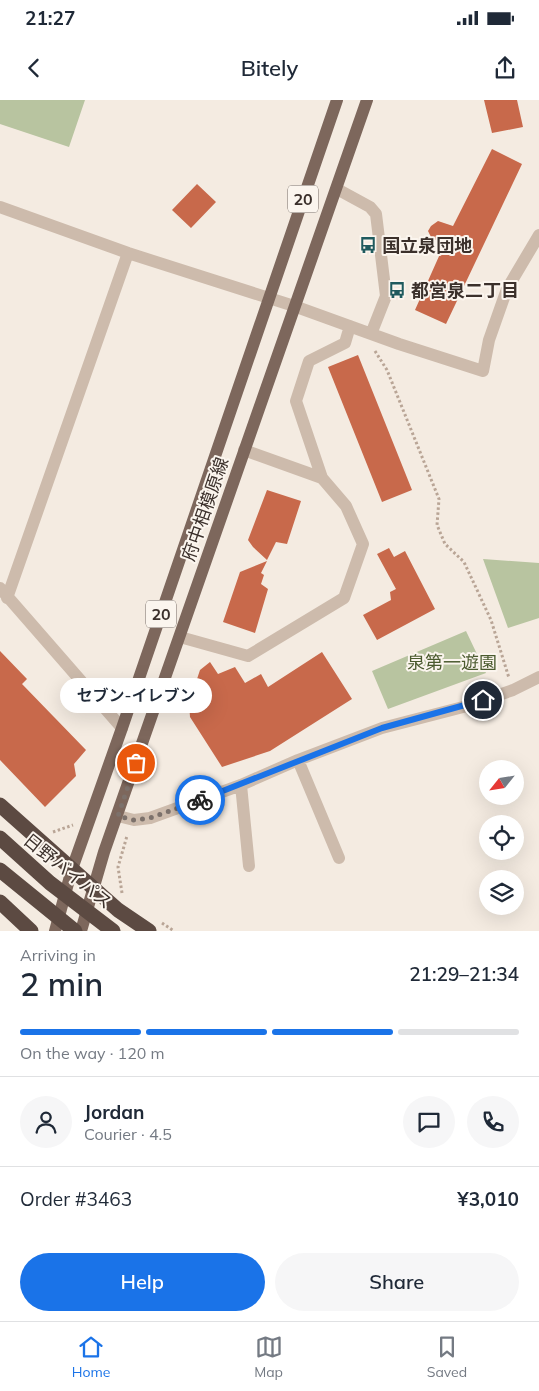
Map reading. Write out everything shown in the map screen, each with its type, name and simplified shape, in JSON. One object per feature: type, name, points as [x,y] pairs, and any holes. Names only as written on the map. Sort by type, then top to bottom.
[{"type":"highway","points":[[0,806],[118,910],[154,926]]},
{"type":"highway","name":"日野バイパス","points":[[0,838],[50,882],[113,931]]},
{"type":"highway","points":[[0,870],[75,931]]},
{"type":"highway","points":[[0,902],[31,931]]},
{"type":"main road","name":"府中相模原線","points":[[55,931],[72,869],[337,100]]},
{"type":"main road","name":"府中相模原線","points":[[81,931],[104,852],[366,100]]},
{"type":"street","points":[[180,637],[248,656],[344,598],[363,544],[346,506],[322,478],[296,401],[309,361],[345,343],[361,330],[386,296],[376,214],[370,207],[336,189]]},
{"type":"street","points":[[0,207],[128,253],[294,306],[467,368],[483,371],[489,340],[506,289],[539,236]]},
{"type":"street","points":[[122,728],[4,593],[128,253]]},
{"type":"street","points":[[244,450],[322,478]]},
{"type":"street","points":[[118,816],[134,820],[150,818],[241,785],[298,760],[382,728],[467,706],[513,690],[539,677]]},
{"type":"street","points":[[298,760],[339,858]]},
{"type":"street","points":[[241,785],[248,866]]},
{"type":"path","points":[[361,330],[387,370],[439,499],[437,525],[445,544],[464,562],[490,620],[513,690]]},
{"type":"path","points":[[122,896],[118,867],[134,820]]},
{"type":"path","points":[[52,832],[76,824]]},
{"type":"path","points":[[154,926],[174,931]]},
{"type":"green space","points":[[0,100],[85,100],[69,147],[0,124]]},
{"type":"green space","points":[[483,559],[539,563],[539,618],[508,628]]},
{"type":"green space","name":"泉第一遊園","points":[[466,631],[486,673],[388,709],[372,671]]},
{"type":"building","points":[[484,100],[517,100],[523,127],[492,133]]},
{"type":"building","points":[[492,149],[522,164],[446,324],[415,310],[444,245],[431,237],[428,231],[438,221],[453,226]]},
{"type":"building","points":[[197,184],[216,202],[191,228],[172,210]]},
{"type":"building","points":[[358,355],[412,490],[382,502],[328,367]]},
{"type":"building","points":[[267,490],[301,501],[287,544],[276,542],[267,560],[248,540]]},
{"type":"building","points":[[389,548],[394,557],[405,551],[435,609],[377,640],[363,615],[391,600],[390,592],[396,589],[377,554]]},
{"type":"building","points":[[267,561],[261,573],[264,575],[261,584],[268,589],[255,633],[223,622],[240,572]]},
{"type":"building","points":[[0,651],[27,679],[22,684],[86,750],[74,764],[76,776],[45,807],[0,760]]},
{"type":"building","points":[[322,652],[352,699],[270,751],[222,767],[190,717],[189,703],[200,670],[210,662],[218,674],[235,667],[245,683],[261,674],[268,687]]},
{"type":"way so far","points":[[136,763],[118,816],[134,820],[150,818],[200,800]]},
{"type":"place","name":"国立泉団地","points":[[368,245]]},
{"type":"place","name":"都営泉二丁目","points":[[397,290]]},
{"type":"place","name":"セブン-イレブン","points":[[136,763]]},
{"type":"route","points":[[200,800],[382,728],[467,706],[483,700]]}]
